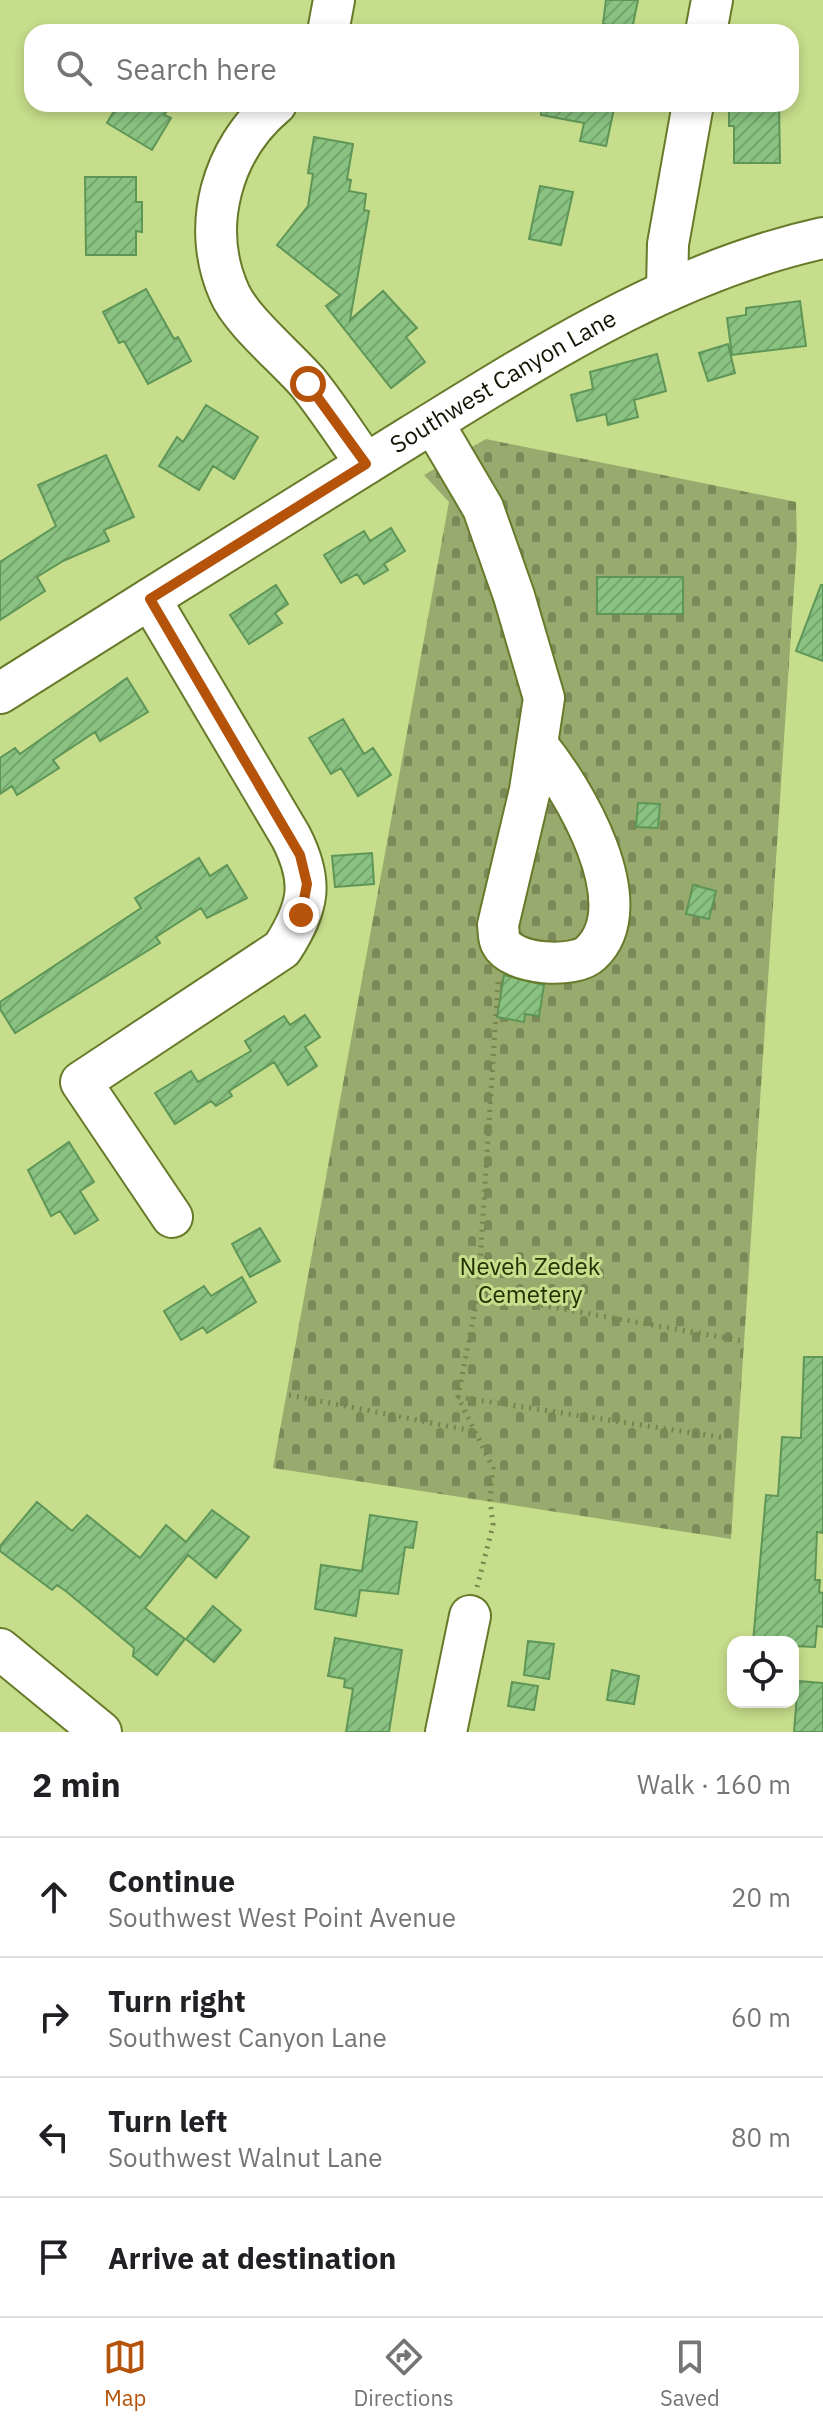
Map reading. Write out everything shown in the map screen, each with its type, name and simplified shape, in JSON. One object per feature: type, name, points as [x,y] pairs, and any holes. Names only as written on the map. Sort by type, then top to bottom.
[{"type":"street","points":[[330,24],[334,0]]},
{"type":"street","points":[[708,24],[712,0]]},
{"type":"street","points":[[269,112],[235,153],[216,205],[217,251],[229,294],[308,384],[366,464]]},
{"type":"street","points":[[667,289],[668,244],[692,112]]},
{"type":"street","name":"Southwest Canyon Lane","points":[[0,693],[576,337],[667,289],[759,253],[823,238]]},
{"type":"street","points":[[433,423],[483,508],[514,596],[544,698],[538,746],[498,925],[500,942],[508,951],[565,964],[578,962],[599,945],[606,925],[608,901],[590,824],[574,794],[538,746]]},
{"type":"street","points":[[150,599],[291,837],[303,864],[307,884],[301,915],[282,949],[81,1082],[172,1217]]},
{"type":"street","points":[[446,1732],[470,1616]]},
{"type":"street","points":[[0,1649],[101,1732]]},
{"type":"path","points":[[470,1616],[493,1525],[490,1500],[493,1468],[458,1397],[478,1294],[498,971],[508,951]]},
{"type":"path","points":[[478,1294],[743,1341]]},
{"type":"path","points":[[289,1395],[474,1431]]},
{"type":"path","points":[[458,1397],[726,1438]]},
{"type":"green space","name":"Neveh Zedek Cemetery","points":[[486,439],[796,502],[797,543],[731,1539],[273,1468],[449,502],[424,475]]},
{"type":"building","points":[[606,0],[638,0],[633,24],[603,24]]},
{"type":"building","points":[[113,112],[166,112],[164,115],[171,118],[152,150],[107,123]]},
{"type":"building","points":[[541,112],[613,112],[606,146],[580,141],[584,123],[541,115]]},
{"type":"building","points":[[729,112],[779,112],[780,163],[734,163],[734,126],[729,126]]},
{"type":"building","points":[[314,137],[353,144],[347,179],[351,180],[349,191],[366,194],[364,210],[369,211],[350,320],[383,291],[417,328],[406,337],[425,362],[391,388],[326,306],[340,295],[277,245],[308,206],[313,174],[308,173]]},
{"type":"building","points":[[85,177],[136,177],[136,202],[142,202],[142,232],[136,231],[136,255],[86,255]]},
{"type":"building","points":[[540,186],[573,192],[561,245],[529,239]]},
{"type":"building","points":[[146,289],[174,339],[178,337],[191,361],[148,384],[124,341],[119,343],[103,312]]},
{"type":"building","points":[[800,301],[806,346],[732,355],[727,318],[746,315],[746,308]]},
{"type":"building","points":[[728,344],[735,373],[708,381],[699,353]]},
{"type":"building","points":[[657,354],[666,391],[634,400],[638,417],[608,425],[606,414],[577,421],[571,395],[593,389],[590,372]]},
{"type":"building","points":[[206,405],[258,437],[234,479],[213,466],[199,490],[159,466],[177,437],[183,442]]},
{"type":"building","points":[[106,455],[134,517],[104,530],[109,541],[63,561],[37,577],[45,591],[0,620],[0,562],[56,526],[38,485]]},
{"type":"building","points":[[391,528],[405,551],[384,564],[388,570],[364,584],[357,574],[341,583],[324,555],[364,531],[370,541]]},
{"type":"building","points":[[597,577],[683,577],[683,614],[597,614]]},
{"type":"building","points":[[276,585],[288,604],[275,613],[282,623],[249,644],[230,615]]},
{"type":"building","points":[[823,585],[823,661],[796,651]]},
{"type":"building","points":[[127,678],[148,712],[100,741],[95,732],[53,760],[59,768],[17,795],[12,786],[0,794],[0,758],[15,748],[20,754]]},
{"type":"building","points":[[343,719],[364,754],[373,748],[391,775],[358,796],[341,768],[331,774],[309,738]]},
{"type":"building","points":[[638,803],[660,804],[658,828],[636,827]]},
{"type":"building","points":[[372,853],[374,884],[335,887],[332,856]]},
{"type":"building","points":[[199,858],[210,876],[227,865],[247,898],[207,918],[201,908],[156,937],[160,943],[15,1033],[0,1009],[0,1002],[141,908],[135,898]]},
{"type":"building","points":[[693,885],[716,891],[709,919],[686,914]]},
{"type":"building","points":[[504,975],[544,985],[539,1016],[525,1014],[524,1022],[497,1017]]},
{"type":"building","points":[[305,1015],[320,1037],[305,1047],[317,1066],[288,1085],[274,1062],[229,1091],[232,1096],[216,1106],[211,1101],[175,1124],[155,1093],[191,1071],[198,1082],[251,1051],[245,1041],[284,1016],[290,1025]]},
{"type":"building","points":[[69,1142],[94,1182],[80,1191],[98,1220],[75,1234],[60,1211],[51,1216],[28,1170]]},
{"type":"building","points":[[260,1228],[280,1261],[250,1277],[232,1244]]},
{"type":"building","points":[[242,1277],[256,1302],[207,1333],[203,1327],[181,1340],[164,1311],[204,1286],[211,1296]]},
{"type":"building","points":[[804,1357],[823,1357],[823,1533],[817,1532],[815,1580],[820,1580],[819,1592],[823,1593],[823,1627],[817,1626],[815,1647],[799,1646],[799,1636],[754,1636],[766,1495],[778,1496],[782,1437],[801,1438]]},
{"type":"building","points":[[37,1502],[72,1531],[87,1515],[140,1558],[166,1525],[186,1542],[212,1510],[249,1537],[216,1578],[188,1555],[145,1608],[185,1639],[157,1675],[133,1656],[134,1648],[67,1592],[57,1585],[52,1590],[0,1551],[0,1546]]},
{"type":"building","points":[[370,1515],[417,1522],[413,1548],[405,1547],[398,1594],[360,1590],[356,1616],[315,1609],[321,1565],[362,1571]]},
{"type":"building","points":[[213,1606],[241,1630],[214,1662],[186,1639]]},
{"type":"building","points":[[335,1638],[402,1650],[389,1732],[346,1732],[353,1689],[344,1687],[345,1679],[328,1676]]},
{"type":"building","points":[[528,1641],[554,1644],[549,1679],[524,1675]]},
{"type":"building","points":[[612,1670],[639,1676],[634,1704],[607,1700]]},
{"type":"building","points":[[799,1681],[823,1683],[823,1732],[794,1732],[796,1708],[799,1708]]},
{"type":"building","points":[[512,1682],[538,1686],[534,1710],[508,1706]]},
{"type":"route","points":[[301,915],[307,884],[300,855],[150,599],[366,464],[308,384]]}]
